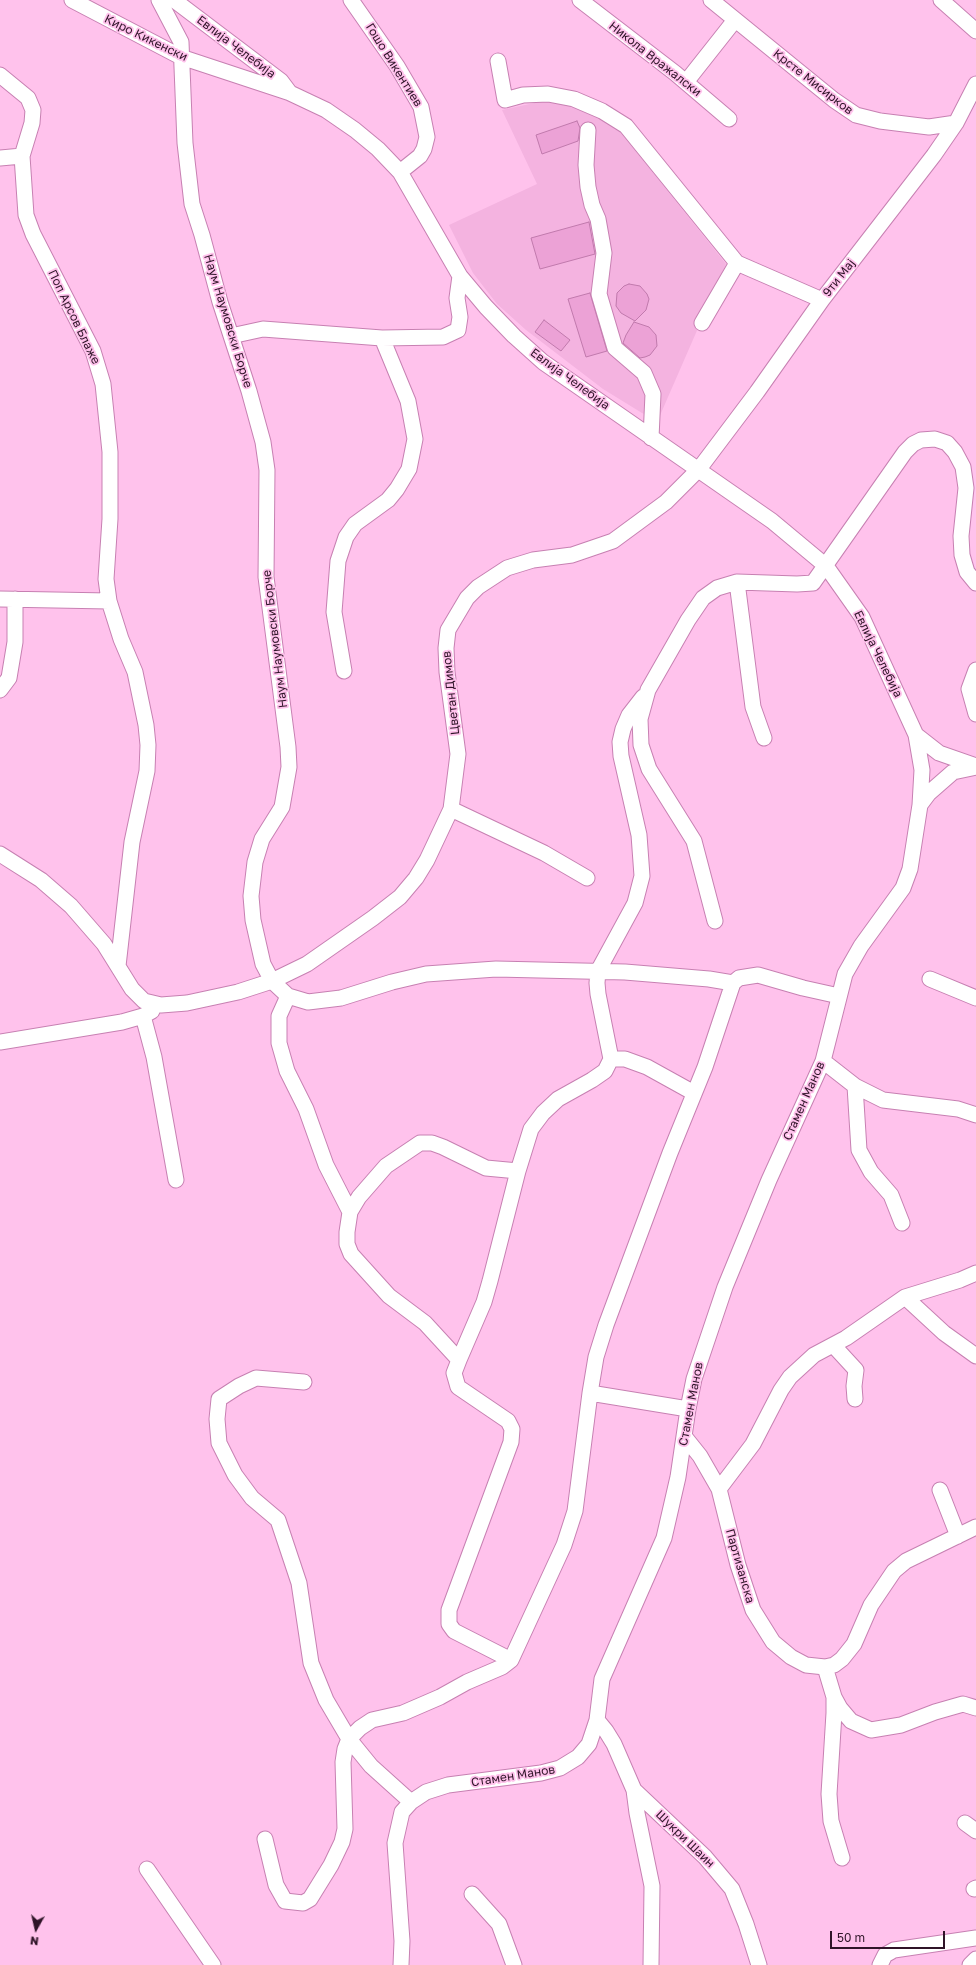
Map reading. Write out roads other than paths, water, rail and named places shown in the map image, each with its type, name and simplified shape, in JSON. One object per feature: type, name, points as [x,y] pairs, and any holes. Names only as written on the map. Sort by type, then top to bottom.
[{"type":"street","name":"Киро Кикенски","points":[[72,0],[181,57],[290,93]]},
{"type":"street","name":"Наум Наумовски Борче","points":[[159,0],[181,42],[185,150],[192,204],[261,434],[268,470],[266,577],[288,747],[289,768],[282,807],[262,839],[255,862],[252,880],[253,920],[263,964],[272,981],[288,996]]},
{"type":"street","name":"Евлија Челебија","points":[[174,0],[281,81],[290,93],[326,110],[355,130],[378,149],[400,172],[460,276],[486,307],[543,362],[772,521],[798,541],[826,566],[862,617],[916,735]]},
{"type":"street","name":"Гошо Викентиев","points":[[351,0],[397,66],[421,107],[427,137],[424,148],[420,156],[400,172]]},
{"type":"street","name":"Никола Вражалски","points":[[580,0],[686,82],[729,119]]},
{"type":"street","name":"Крсте Мисирков","points":[[711,0],[834,100],[856,115],[880,121],[929,127],[956,123]]},
{"type":"street","points":[[941,0],[976,31]]},
{"type":"street","points":[[686,82],[735,20]]},
{"type":"street","points":[[498,62],[506,100],[523,95],[548,94],[574,99],[602,110],[626,126],[737,263],[822,300]]},
{"type":"street","points":[[0,75],[28,98],[33,110],[32,123],[22,156],[0,158]]},
{"type":"street","name":"9ти Мај","points":[[699,469],[757,392],[822,300],[934,155],[956,123],[976,84]]},
{"type":"street","points":[[588,130],[586,165],[588,187],[592,205],[598,219],[604,253],[599,294],[615,348],[644,373],[653,394],[651,438]]},
{"type":"street","name":"Поп Арсов Блаже","points":[[22,156],[26,215],[33,234],[94,351],[103,384],[110,452],[110,492],[106,579],[109,601],[121,639],[135,672],[143,704],[148,745],[147,771],[132,842],[118,966]]},
{"type":"street","points":[[702,323],[737,263]]},
{"type":"street","points":[[231,336],[262,329],[382,338],[443,337],[458,330],[460,317],[457,298],[460,276]]},
{"type":"street","points":[[344,671],[334,612],[338,561],[346,538],[355,524],[388,500],[397,489],[409,469],[415,439],[408,401],[382,338]]},
{"type":"street","points":[[511,1660],[461,1636],[454,1631],[450,1624],[449,1610],[511,1442],[512,1429],[508,1421],[458,1387],[454,1373],[484,1302],[518,1171],[531,1129],[558,1099],[605,1071],[611,1059],[598,994],[598,971],[635,903],[642,876],[639,835],[621,756],[620,742],[628,715],[648,690],[688,620],[703,598],[717,588],[736,582],[797,584],[813,583],[826,566],[862,510],[905,452],[913,444],[921,440],[935,439],[947,443],[955,452],[963,467],[966,488],[961,536],[962,555],[967,572],[976,583]]},
{"type":"street","name":"Цветан Димов","points":[[161,1005],[194,1002],[238,992],[272,981],[313,960],[400,897],[416,878],[427,860],[451,809],[458,754],[447,672],[446,648],[448,630],[467,598],[478,587],[507,568],[533,560],[572,555],[613,541],[666,502],[699,469]]},
{"type":"street","points":[[736,582],[753,707],[764,738]]},
{"type":"street","points":[[0,599],[109,601]]},
{"type":"street","points":[[0,690],[9,678],[15,642],[15,599]]},
{"type":"street","points":[[976,670],[969,689],[976,714]]},
{"type":"street","points":[[648,690],[640,719],[641,745],[649,769],[694,841],[715,921]]},
{"type":"street","points":[[916,735],[939,753],[976,766]]},
{"type":"street","name":"Стамен Манов","points":[[401,1965],[402,1941],[395,1843],[402,1812],[411,1802],[426,1792],[448,1786],[541,1773],[560,1768],[578,1758],[589,1744],[597,1720],[602,1679],[664,1538],[678,1476],[688,1409],[701,1355],[728,1280],[769,1180],[823,1061],[845,974],[861,946],[903,888],[912,862],[920,805],[922,770],[916,735]]},
{"type":"street","points":[[920,805],[929,793],[953,772],[976,766]]},
{"type":"street","points":[[451,809],[544,853],[587,878]]},
{"type":"street","points":[[0,854],[41,880],[71,906],[104,944],[132,990],[144,1001],[161,1005]]},
{"type":"street","points":[[350,1212],[326,1165],[306,1109],[287,1071],[279,1043],[279,1016],[288,996],[308,1002],[341,998],[392,982],[426,974],[460,970],[528,969],[598,971],[653,974],[733,983]]},
{"type":"street","points":[[265,1839],[276,1886],[285,1901],[303,1903],[310,1899],[331,1865],[345,1829],[343,1762],[345,1749],[349,1739],[360,1728],[372,1720],[403,1713],[502,1667],[511,1660],[564,1545],[575,1511],[596,1357],[606,1325],[694,1093],[733,983],[739,978],[758,975],[803,988],[839,996]]},
{"type":"street","points":[[930,979],[976,998]]},
{"type":"street","points":[[0,1042],[122,1022],[143,1016],[161,1005]]},
{"type":"street","points":[[143,1016],[154,1057],[176,1180]]},
{"type":"street","points":[[611,1059],[625,1059],[647,1068],[694,1093]]},
{"type":"street","points":[[823,1061],[855,1086],[883,1100],[958,1109],[976,1115]]},
{"type":"street","points":[[855,1086],[859,1150],[872,1172],[891,1195],[902,1223]]},
{"type":"street","points":[[459,1360],[425,1323],[389,1296],[351,1254],[347,1244],[350,1212],[359,1197],[386,1166],[420,1143],[432,1143],[443,1147],[486,1168],[504,1171],[518,1171]]},
{"type":"street","points":[[719,1489],[753,1444],[781,1390],[790,1377],[814,1355],[860,1329],[904,1297],[960,1280],[976,1273]]},
{"type":"street","points":[[904,1297],[944,1332],[976,1356]]},
{"type":"street","points":[[833,1345],[855,1366],[857,1374],[854,1386],[855,1400]]},
{"type":"street","points":[[304,1382],[256,1378],[239,1386],[219,1399],[217,1419],[219,1443],[235,1475],[252,1498],[278,1520],[298,1583],[311,1663],[326,1700],[349,1739],[371,1766],[411,1802]]},
{"type":"street","points":[[590,1393],[688,1409]]},
{"type":"street","name":"Партизанска","points":[[684,1436],[700,1456],[719,1489],[738,1565],[753,1610],[773,1642],[791,1657],[806,1665],[825,1667]]},
{"type":"street","points":[[940,1490],[958,1536]]},
{"type":"street","points":[[842,1858],[831,1821],[829,1794],[834,1697],[825,1667],[834,1665],[842,1659],[854,1644],[871,1605],[894,1571],[911,1558],[976,1527]]},
{"type":"street","points":[[834,1697],[851,1721],[871,1730],[901,1725],[963,1704],[976,1708]]},
{"type":"street","name":"Шукри Шаин","points":[[597,1720],[614,1744],[634,1790],[705,1857],[732,1889],[746,1924],[759,1965]]},
{"type":"street","points":[[634,1790],[652,1886],[651,1965]]},
{"type":"street","points":[[147,1869],[213,1965]]},
{"type":"street","points":[[472,1894],[499,1924],[514,1965]]},
{"type":"street","points":[[880,1965],[885,1955],[894,1950],[976,1938]]},
{"type":"street","points":[[970,1965],[976,1959]]}]
